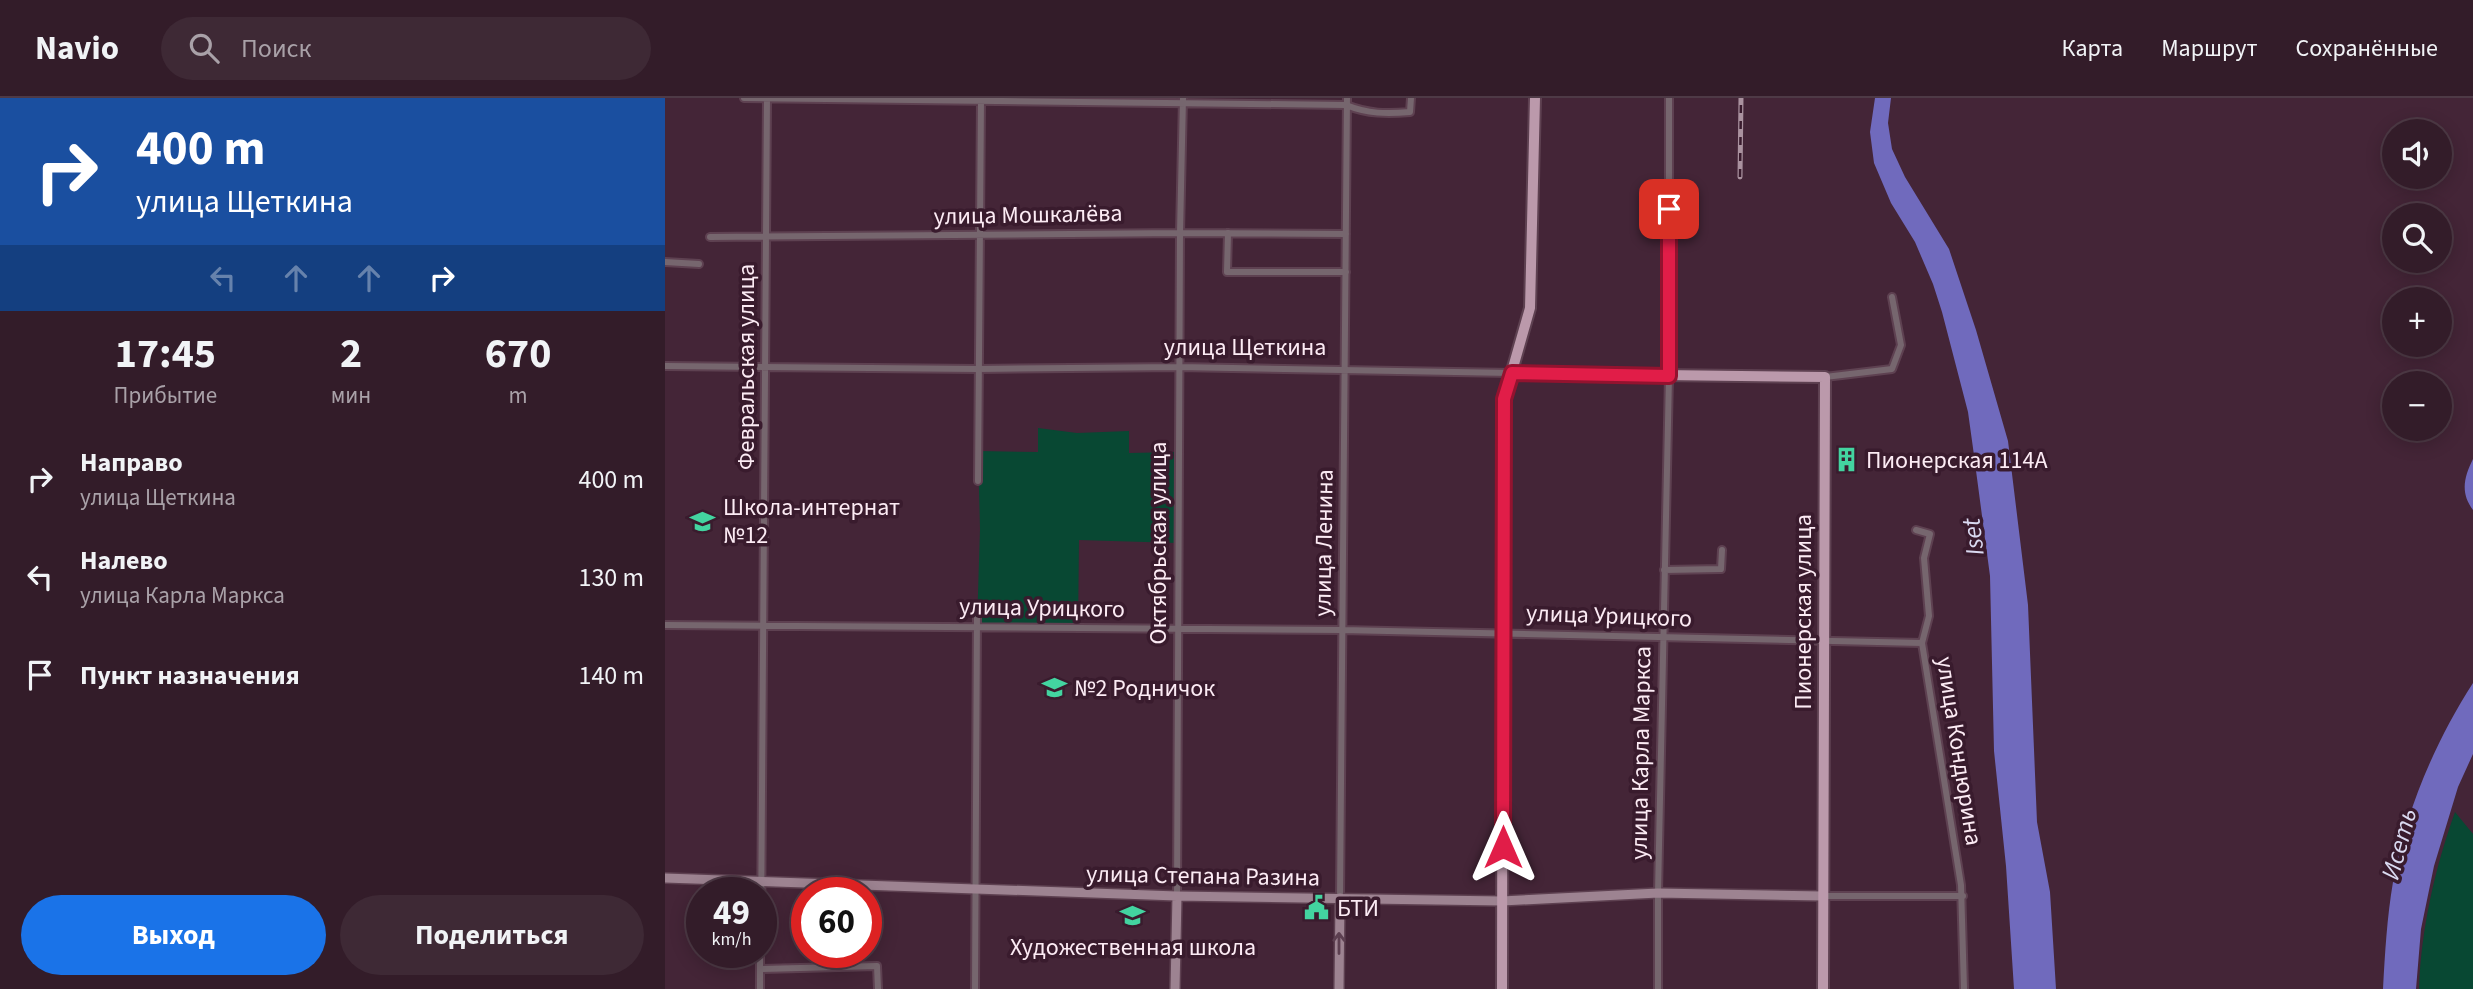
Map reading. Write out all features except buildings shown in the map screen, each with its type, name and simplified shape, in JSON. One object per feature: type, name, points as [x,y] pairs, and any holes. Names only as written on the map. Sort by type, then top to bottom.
[{"type":"main road","points":[[1502,989],[1503,411],[1530,308],[1535,98]]},
{"type":"main road","name":"улица Щеткина","points":[[1512,373],[1825,377]]},
{"type":"main road","name":"Пионерская улица","points":[[1823,989],[1825,377]]},
{"type":"main road","name":"улица Степана Разина","points":[[665,878],[686,879]]},
{"type":"main road","name":"улица Степана Разина","points":[[777,883],[1177,896],[1502,901],[1658,893],[1823,896]]},
{"type":"main road","name":"Октябрьская улица","points":[[1175,989],[1177,896]]},
{"type":"main road","name":"улица Ленина","points":[[1339,989],[1340,898]]},
{"type":"street","points":[[744,98],[1347,102],[1364,113],[1411,111],[1411,98]]},
{"type":"street","name":"Февральская улица","points":[[763,877],[767,98]]},
{"type":"street","name":"улица Карла Маркса","points":[[1658,989],[1669,376],[1669,98]]},
{"type":"street","points":[[978,481],[981,100]]},
{"type":"street","name":"Октябрьская улица","points":[[1177,896],[1183,100]]},
{"type":"street","name":"улица Ленина","points":[[1340,898],[1347,102]]},
{"type":"street","points":[[1227,233],[1227,272],[1346,272]]},
{"type":"street","name":"улица Мошкалёва","points":[[710,237],[1346,233]]},
{"type":"street","points":[[665,262],[699,264]]},
{"type":"street","points":[[1825,377],[1892,369],[1901,345],[1892,297]]},
{"type":"street","name":"улица Щеткина","points":[[665,366],[978,369],[1179,367],[1512,373]]},
{"type":"street","name":"улица Кондюрина","points":[[1916,530],[1930,534],[1924,558],[1929,616],[1921,643],[1963,897],[1964,989]]},
{"type":"street","points":[[1664,570],[1721,569],[1722,550]]},
{"type":"street","points":[[975,989],[977,615]]},
{"type":"street","name":"улица Урицкого","points":[[665,625],[1503,632],[1921,643]]},
{"type":"street","points":[[1823,896],[1963,897]]},
{"type":"street","points":[[760,989],[760,970],[877,966],[878,989]]},
{"type":"green space","points":[[1038,428],[1077,433],[1129,431],[1129,453],[1178,452],[1178,543],[1079,540],[1078,627],[977,626],[980,529],[978,451],[1038,452]]},
{"type":"green space","points":[[2455,812],[2473,834],[2473,989],[2419,989],[2430,899]]},
{"type":"shaded area","points":[[1875,98],[1891,98],[1888,123],[1892,149],[1905,177],[1949,249],[2008,441],[2028,605],[2037,822],[2050,892],[2056,989],[2014,989],[2006,866],[1994,751],[1990,576],[1968,412],[1933,284],[1915,242],[1891,203],[1874,163],[1870,132]]},
{"type":"shaded area","points":[[2473,459],[2473,510],[2466,497],[2465,485]]},
{"type":"shaded area","points":[[2473,683],[2473,754],[2458,787],[2434,866],[2421,929],[2416,989],[2383,989],[2391,895],[2405,830],[2434,753]]},
{"type":"railway","points":[[1740,177],[1741,98]]},
{"type":"place","name":"Пионерская 114А","points":[[1846,460]]},
{"type":"place","name":"Школа-интернат №12","points":[[703,521]]},
{"type":"place","name":"№2 Родничок","points":[[1054,688]]},
{"type":"place","name":"БТИ","points":[[1317,908]]},
{"type":"place","name":"Художественная школа","points":[[1133,916]]},
{"type":"route","points":[[1503,847],[1504,399],[1512,373],[1669,376],[1669,209]]},
{"type":"water label","name":"Iset","points":[[1973,537]]},
{"type":"water label","name":"Исеть","points":[[2399,844]]}]
